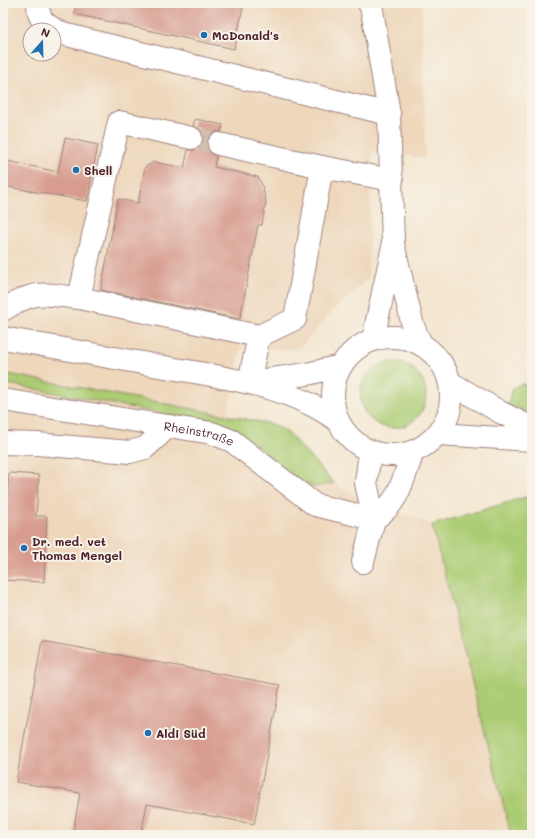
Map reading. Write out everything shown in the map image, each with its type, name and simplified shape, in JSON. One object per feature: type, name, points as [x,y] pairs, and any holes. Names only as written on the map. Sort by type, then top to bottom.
[{"type":"main road","points":[[38,3],[38,14],[44,24],[63,34],[389,114]]},
{"type":"main road","points":[[369,3],[372,10],[389,114],[393,244],[373,339]]},
{"type":"main road","points":[[79,298],[119,122],[191,138]]},
{"type":"main road","points":[[219,144],[322,167],[392,180]]},
{"type":"main road","points":[[3,310],[21,299],[35,294],[79,298],[259,336],[295,319],[322,167]]},
{"type":"main road","points":[[393,244],[413,326],[421,344]]},
{"type":"main road","points":[[249,382],[259,336]]},
{"type":"main road","points":[[389,336],[406,338],[421,344],[434,354],[445,368],[451,384],[451,407],[448,419],[439,434],[427,445],[413,452],[399,456],[384,456],[357,444],[346,434],[338,421],[334,407],[333,393],[335,379],[341,366],[350,354],[360,346],[373,339],[389,336]]},
{"type":"main road","points":[[3,338],[249,382],[304,401],[323,410],[338,421]]},
{"type":"main road","points":[[249,382],[307,374],[341,366]]},
{"type":"main road","points":[[451,384],[500,412],[532,428]]},
{"type":"main road","name":"Rheinstraße","points":[[3,400],[212,433],[232,441],[315,506],[374,519]]},
{"type":"main road","points":[[3,443],[37,444],[130,452],[145,448],[169,426]]},
{"type":"main road","points":[[439,434],[532,440]]},
{"type":"main road","points":[[363,562],[374,519],[366,482],[370,451]]},
{"type":"main road","points":[[374,519],[385,513],[393,503],[413,452]]},
{"type":"shaded area","points":[[3,3],[422,3],[425,158],[372,151],[368,279],[335,308],[300,348],[287,351],[242,345],[227,415],[272,424],[287,432],[340,488],[432,525],[511,835],[3,835]]},
{"type":"green space","points":[[386,362],[400,362],[412,367],[421,376],[426,388],[424,408],[417,419],[400,428],[386,428],[374,423],[365,414],[360,402],[360,388],[365,376],[374,367]]},
{"type":"green space","points":[[3,373],[272,424],[287,432],[334,483],[315,487],[300,481],[246,437],[228,426],[3,383]]},
{"type":"green space","points":[[521,384],[532,386],[532,413],[507,406],[513,388]]},
{"type":"green space","points":[[532,495],[532,835],[511,835],[432,525]]},
{"type":"building","name":"McDonald's","points":[[76,3],[244,3],[234,49],[74,14]]},
{"type":"building","points":[[195,119],[223,125],[221,132],[215,132],[207,141],[207,148],[216,156],[214,167],[258,177],[262,185],[266,202],[262,225],[258,225],[240,319],[101,290],[118,199],[138,203],[145,167],[154,162],[184,168],[188,150],[195,150],[200,146],[203,140],[203,134],[200,129],[193,126]]},
{"type":"building","points":[[65,138],[98,145],[87,201],[3,186],[3,160],[58,172]]},
{"type":"building","name":"Dr. med. vet Thomas Mengel","points":[[9,473],[39,475],[36,516],[47,516],[44,582],[3,580],[3,514],[6,515]]},
{"type":"building","name":"Aldi Süd","points":[[42,641],[280,685],[254,824],[147,804],[141,835],[91,835],[73,832],[80,793],[16,782]]},
{"type":"tunnel","points":[[191,138],[219,144]]},
{"type":"place","name":"McDonald's","points":[[204,35]]},
{"type":"place","name":"Shell","points":[[76,170]]},
{"type":"place","name":"Dr. med. vet Thomas Mengel","points":[[24,548]]},
{"type":"place","name":"Aldi Süd","points":[[148,733]]}]
